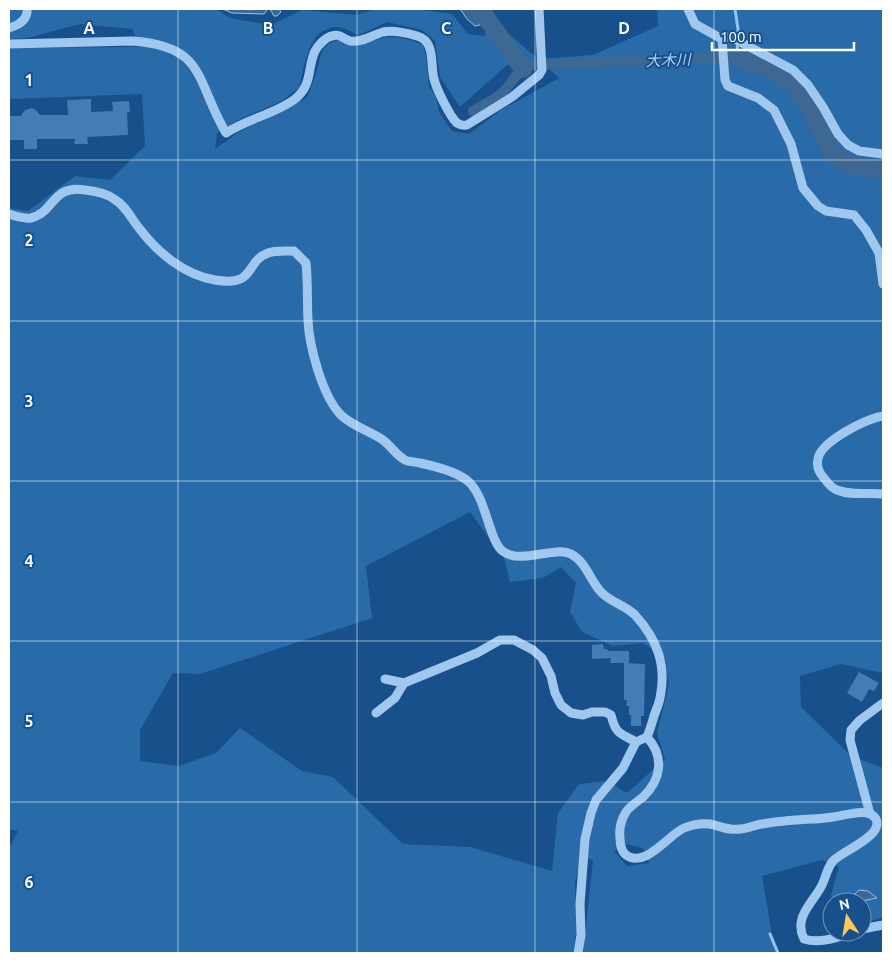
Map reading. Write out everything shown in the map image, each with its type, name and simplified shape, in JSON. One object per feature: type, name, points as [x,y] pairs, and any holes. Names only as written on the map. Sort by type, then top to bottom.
[{"type":"street","points":[[9,28],[17,26],[25,18],[27,9]]},
{"type":"street","points":[[9,44],[132,41],[151,42],[167,47],[179,52],[198,70],[226,133],[248,120],[286,105],[303,91],[315,51],[326,39],[332,36],[339,35],[349,40],[358,40],[383,32],[420,36],[430,47],[434,79],[449,114],[462,126],[472,122],[512,97],[539,75],[542,70],[542,58],[539,9]]},
{"type":"street","points":[[688,9],[695,24],[725,41],[745,45],[793,70],[808,84],[838,134],[848,145],[859,151],[883,154]]},
{"type":"street","points":[[725,41],[725,80],[728,86],[758,98],[774,110],[791,144],[803,188],[818,206],[826,211],[854,215],[866,230],[879,253],[883,284]]},
{"type":"street","points":[[9,214],[30,218],[39,215],[60,194],[69,189],[84,189],[102,193],[114,198],[122,205],[147,239],[168,259],[190,272],[214,280],[235,281],[243,279],[267,253],[281,250],[294,251],[306,263],[308,276],[308,321],[316,366],[326,392],[340,414],[382,439],[405,460],[439,468],[468,482],[478,493],[496,542],[504,552],[516,555],[570,553],[580,560],[601,592],[613,602],[634,614],[657,648],[662,667],[660,700],[647,737],[636,742],[624,768],[596,800],[591,813],[585,839],[580,904],[581,935],[578,953]]},
{"type":"street","points":[[883,416],[867,420],[826,445],[818,458],[818,466],[826,482],[835,490],[848,493],[867,492],[883,494]]},
{"type":"street","points":[[385,679],[404,682],[477,653],[500,640],[514,640],[533,650],[542,658],[551,676],[561,705],[571,713],[583,715],[592,712],[605,712],[611,716],[618,734],[636,742]]},
{"type":"street","points":[[376,713],[395,698],[404,682]]},
{"type":"street","points":[[870,814],[850,740],[851,730],[860,720],[883,703]]},
{"type":"street","points":[[647,737],[654,745],[658,756],[659,770],[653,784],[644,796],[626,812],[620,825],[620,845],[628,857],[642,858],[674,834],[684,828],[696,825],[710,824],[728,830],[740,830],[779,822],[832,818],[861,812],[876,818],[875,832],[867,839],[840,854],[831,863],[822,886],[803,914],[800,923],[804,939],[812,941],[822,940]]},
{"type":"shaded area","points":[[9,9],[216,9],[230,18],[271,25],[302,10],[356,15],[375,9],[414,9],[452,14],[468,34],[485,36],[485,14],[538,59],[593,55],[658,26],[657,9],[883,9],[883,673],[841,664],[800,676],[801,707],[851,756],[883,768],[883,917],[872,921],[872,892],[832,892],[839,867],[822,860],[762,876],[772,934],[779,953],[583,953],[593,861],[582,854],[575,882],[577,927],[573,953],[9,953],[9,849],[18,831],[9,829],[9,208],[28,211],[75,176],[110,180],[145,146],[142,94],[9,99],[9,48],[139,47],[132,29],[80,24],[27,38],[9,39]],"holes":[[[387,22],[422,30],[435,41],[440,77],[460,107],[507,65],[538,59],[559,78],[501,110],[469,134],[452,131],[439,112],[436,97],[429,87],[423,45],[393,37],[356,46],[345,44],[338,40],[328,44],[323,50],[307,98],[239,132],[215,149],[217,133],[240,119],[280,102],[299,88],[306,59],[313,41],[327,29],[340,27],[359,35]],[[470,512],[504,558],[510,582],[543,578],[561,567],[576,583],[570,612],[582,632],[613,646],[643,643],[665,658],[669,684],[657,733],[665,759],[627,793],[607,781],[579,784],[558,813],[552,871],[470,847],[403,844],[333,777],[302,771],[240,728],[216,753],[179,766],[140,761],[140,730],[173,673],[200,674],[372,618],[366,566]],[[628,844],[644,849],[649,863],[627,866],[614,851]]]},
{"type":"shaded area","points":[[223,9],[268,9],[264,14],[232,13]]},
{"type":"shaded area","points":[[270,9],[279,9],[281,12],[274,16]]},
{"type":"shaded area","points":[[460,9],[484,9],[484,24],[475,26]]},
{"type":"shaded area","points":[[859,890],[869,892],[857,892]]},
{"type":"building","points":[[91,99],[91,112],[113,111],[112,102],[129,101],[130,112],[127,112],[128,135],[87,137],[88,144],[74,144],[75,139],[37,139],[37,149],[24,149],[24,140],[9,140],[9,116],[21,116],[25,110],[32,108],[40,115],[68,115],[67,100]]},
{"type":"building","points":[[603,644],[604,649],[608,651],[629,651],[629,663],[610,663],[611,658],[592,659],[592,645]]},
{"type":"building","points":[[624,663],[645,664],[644,716],[641,716],[641,726],[631,726],[629,706],[626,706],[627,700],[624,700]]},
{"type":"building","points":[[859,672],[879,683],[874,691],[869,689],[862,702],[847,693]]},
{"type":"waterway","name":"大木川","points":[[480,9],[523,69]]},
{"type":"waterway","points":[[735,9],[738,29],[737,58]]},
{"type":"waterway","name":"大木川","points":[[473,111],[500,95],[522,70],[532,65],[692,58],[737,58]]},
{"type":"waterway","name":"大木川","points":[[737,58],[776,72],[798,90],[821,129],[832,155],[851,165],[883,170]]},
{"type":"waterway","points":[[770,934],[778,953]]}]
